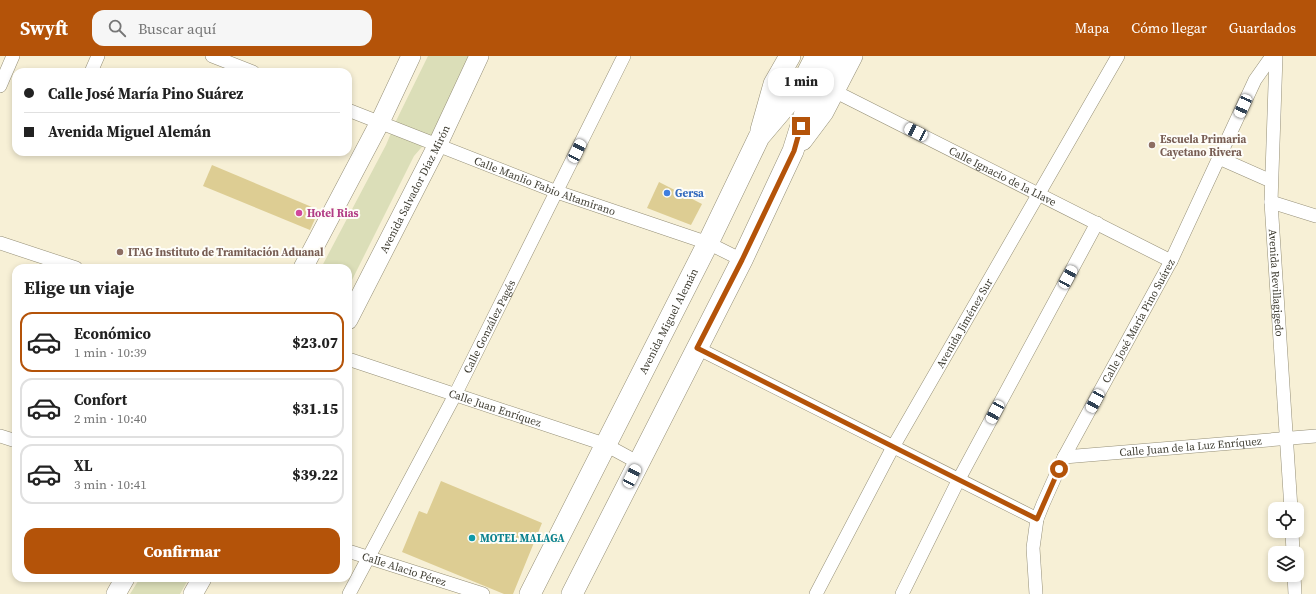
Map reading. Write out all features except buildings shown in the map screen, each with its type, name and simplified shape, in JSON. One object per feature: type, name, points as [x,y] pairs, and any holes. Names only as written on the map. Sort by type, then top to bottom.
[{"type":"main road","points":[[305,264],[380,122],[411,56]]},
{"type":"main road","name":"Avenida Salvador Díaz Mirón","points":[[352,312],[437,146],[479,56]]},
{"type":"main road","points":[[759,137],[774,84],[790,56]]},
{"type":"main road","name":"Avenida Miguel Alemán","points":[[530,594],[604,444],[708,243],[759,137],[798,91],[816,56]]},
{"type":"main road","points":[[572,594],[742,260],[794,151],[809,100],[832,56]]},
{"type":"main road","points":[[794,151],[823,112],[852,56]]},
{"type":"main road","points":[[116,594],[123,582]]},
{"type":"main road","points":[[193,594],[200,582]]},
{"type":"street","points":[[0,86],[13,56]]},
{"type":"street","points":[[93,68],[98,56]]},
{"type":"street","points":[[212,56],[243,68]]},
{"type":"street","name":"Calle González Pagés","points":[[349,594],[455,395],[624,56]]},
{"type":"street","name":"Avenida Jiménez Sur","points":[[816,594],[893,447],[1118,56]]},
{"type":"street","name":"Calle José María Pino Suárez","points":[[1036,594],[1033,548],[1037,519],[1064,457],[1171,261],[1255,80],[1272,56]]},
{"type":"street","name":"Avenida Revillagigedo","points":[[1276,56],[1271,202],[1291,502]]},
{"type":"street","name":"Calle Ignacio de la Llave","points":[[834,91],[1171,261]]},
{"type":"street","name":"Calle Manlio Fabio Altamirano","points":[[352,112],[557,192],[708,243],[742,260]]},
{"type":"street","points":[[1219,158],[1271,181]]},
{"type":"street","points":[[1271,202],[1316,216]]},
{"type":"street","points":[[902,594],[959,479],[1097,223]]},
{"type":"street","points":[[0,243],[64,264]]},
{"type":"street","points":[[697,348],[1037,519]]},
{"type":"street","name":"Calle Juan Enríquez","points":[[352,360],[604,444],[639,464]]},
{"type":"street","points":[[0,436],[12,440]]},
{"type":"street","name":"Calle Juan de la Luz Enríquez","points":[[1064,457],[1316,436]]},
{"type":"street","name":"Calle Alacio Pérez","points":[[352,552],[483,594]]},
{"type":"street","points":[[1294,582],[1295,594]]},
{"type":"green space","points":[[428,56],[469,56],[434,133],[414,156],[352,280],[352,264],[323,264],[386,145]]},
{"type":"green space","points":[[138,582],[187,582],[180,594],[130,594]]},
{"type":"place","name":"Escuela Primaria Cayetano Rivera","points":[[1152,145]]},
{"type":"place","name":"Gersa","points":[[667,193]]},
{"type":"place","name":"Hotel Rias","points":[[299,213]]},
{"type":"place","name":"ITAG Instituto de Tramitación Aduanal","points":[[120,252]]},
{"type":"place","name":"MOTEL MALAGA","points":[[472,538]]},
{"type":"route","points":[[801,126],[794,151],[742,260],[697,348],[1037,519],[1042,504],[1059,469]]}]
